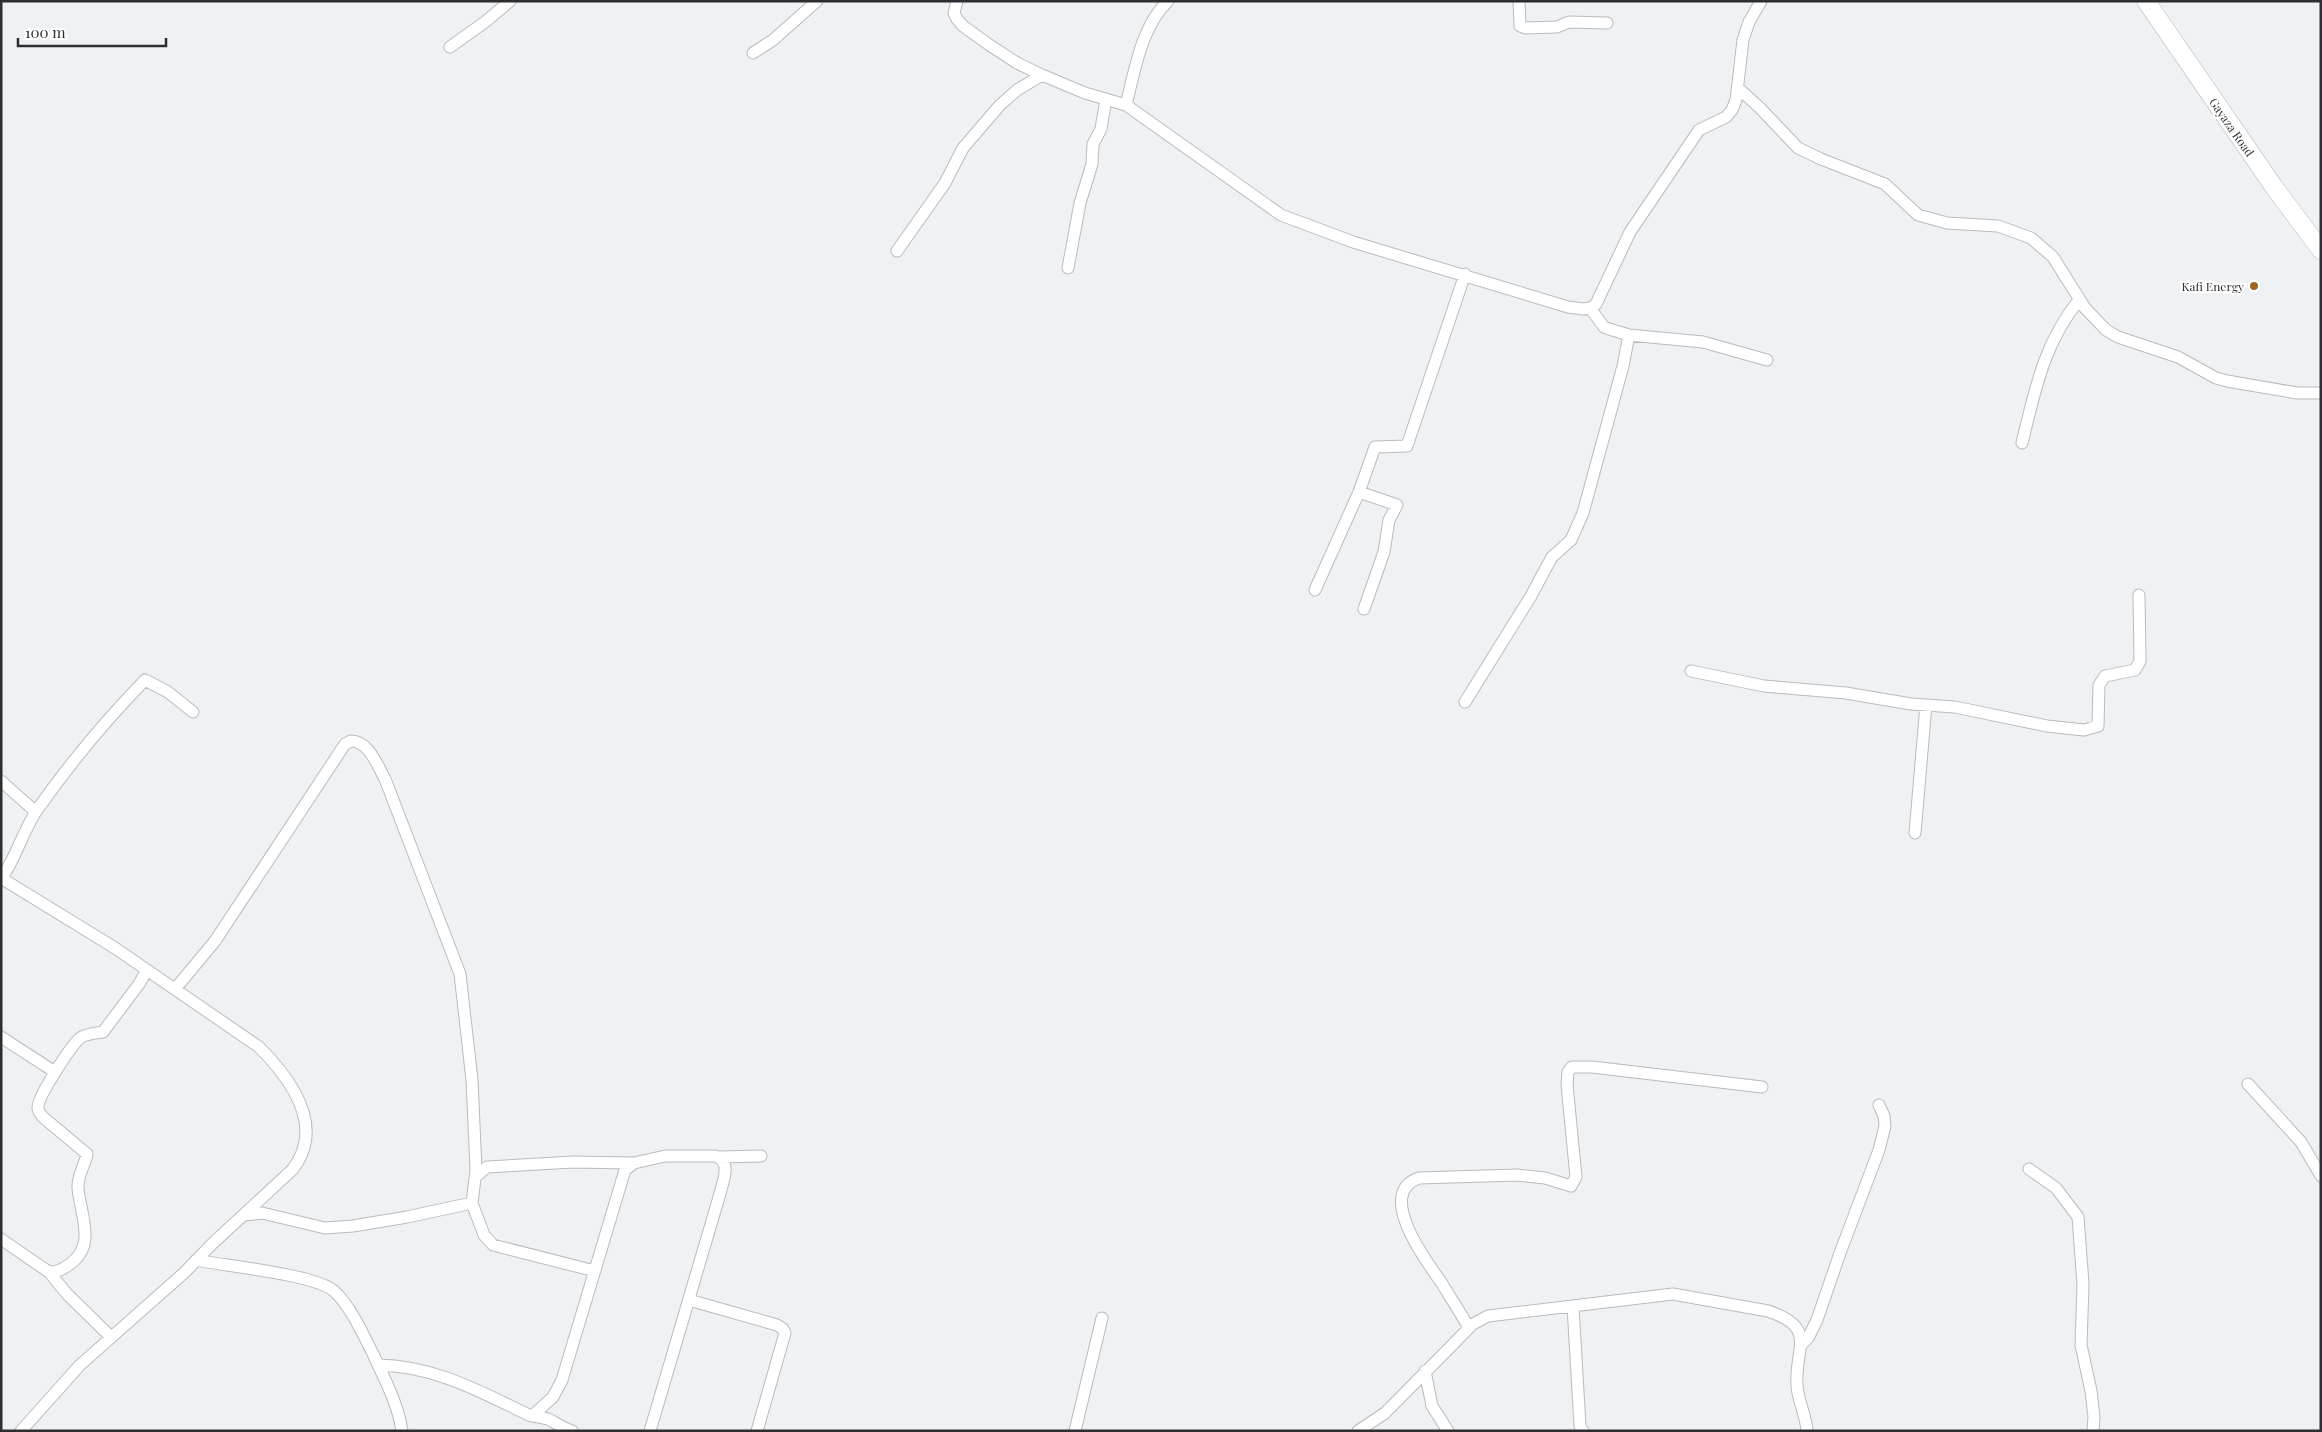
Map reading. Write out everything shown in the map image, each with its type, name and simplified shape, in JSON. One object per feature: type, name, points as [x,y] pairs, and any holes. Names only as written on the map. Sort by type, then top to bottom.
[{"type":"main road","name":"Gayaza Road","points":[[2146,1],[2269,179],[2321,250]]},
{"type":"street","points":[[450,47],[510,1]]},
{"type":"street","points":[[753,53],[773,40],[817,1]]},
{"type":"street","points":[[957,1],[954,13],[963,26],[1017,63],[1042,75],[1126,105],[1281,215],[1353,242],[1583,310],[1590,308],[1600,298],[1638,218],[1699,130],[1726,117],[1732,110],[1738,88],[1743,40],[1749,22],[1761,1]]},
{"type":"street","points":[[1126,105],[1149,28],[1157,13],[1168,1]]},
{"type":"street","points":[[1519,1],[1520,26],[1525,28],[1557,26],[1569,22],[1607,23]]},
{"type":"street","points":[[897,251],[945,183],[963,148],[1000,105],[1017,90],[1042,75]]},
{"type":"street","points":[[1738,88],[1798,148],[1820,159],[1885,184],[1918,215],[1947,223],[1998,226],[2031,238],[2053,257],[2080,300],[2106,330],[2118,337],[2178,357],[2216,378],[2245,386],[2297,393],[2321,393]]},
{"type":"street","points":[[1068,268],[1080,203],[1092,164],[1093,144],[1100,128],[1106,99]]},
{"type":"street","points":[[1316,590],[1359,492],[1375,447],[1407,446],[1465,274]]},
{"type":"street","points":[[2022,443],[2045,357],[2068,314],[2080,300]]},
{"type":"street","points":[[1590,308],[1604,326],[1629,335],[1703,342],[1768,360]]},
{"type":"street","points":[[1465,702],[1531,596],[1552,557],[1571,540],[1583,513],[1623,366],[1629,335]]},
{"type":"street","points":[[1359,492],[1397,505],[1389,520],[1384,552],[1364,609]]},
{"type":"street","points":[[1691,672],[1764,686],[1955,707],[2047,726],[2084,730],[2098,726],[2099,685],[2105,676],[2135,670],[2140,661],[2140,595]]},
{"type":"street","points":[[21,1431],[80,1365],[282,1182],[301,1160],[307,1144],[306,1119],[288,1083],[271,1059],[175,988],[1,878],[10,866],[36,812],[119,707],[145,680],[168,692],[193,712]]},
{"type":"street","points":[[1915,833],[1926,705]]},
{"type":"street","points":[[175,988],[214,941],[345,744],[351,741],[360,742],[371,754],[385,779],[460,974],[472,1080],[475,1177],[472,1202],[484,1235],[493,1245],[594,1271]]},
{"type":"street","points":[[1,781],[36,812]]},
{"type":"street","points":[[49,1272],[57,1272],[72,1262],[85,1246],[85,1228],[78,1186],[87,1154],[44,1118],[38,1108],[40,1098],[55,1072],[82,1036],[102,1032],[139,984],[147,970]]},
{"type":"street","points":[[1,1037],[55,1072]]},
{"type":"street","points":[[1469,1328],[1416,1246],[1402,1206],[1403,1190],[1409,1182],[1419,1178],[1517,1175],[1545,1178],[1571,1186],[1576,1177],[1567,1086],[1568,1072],[1572,1067],[1592,1067],[1762,1087]]},
{"type":"street","points":[[2248,1084],[2301,1142],[2321,1176]]},
{"type":"street","points":[[1802,1344],[1808,1338],[1818,1320],[1840,1253],[1879,1150],[1885,1126],[1884,1116],[1879,1105]]},
{"type":"street","points":[[475,1177],[487,1167],[573,1162],[634,1162],[665,1156],[692,1155],[720,1158],[761,1156]]},
{"type":"street","points":[[650,1431],[725,1174],[724,1162],[720,1158]]},
{"type":"street","points":[[532,1416],[553,1397],[562,1380],[625,1170],[634,1162]]},
{"type":"street","points":[[2029,1169],[2056,1188],[2078,1217],[2083,1284],[2081,1345],[2091,1391],[2094,1417],[2093,1431]]},
{"type":"street","points":[[245,1215],[262,1213],[325,1228],[354,1226],[407,1217],[472,1202]]},
{"type":"street","points":[[1,1239],[49,1272],[67,1294],[111,1337]]},
{"type":"street","points":[[196,1260],[266,1271],[328,1286],[344,1303],[378,1366],[398,1411],[402,1431]]},
{"type":"street","points":[[1358,1431],[1385,1413],[1480,1318],[1673,1294],[1768,1311],[1783,1316],[1792,1324],[1802,1344],[1797,1386],[1807,1431]]},
{"type":"street","points":[[689,1300],[777,1325],[783,1329],[784,1334],[757,1431]]},
{"type":"street","points":[[1574,1306],[1580,1426],[1582,1431]]},
{"type":"street","points":[[1075,1431],[1102,1318]]},
{"type":"street","points":[[378,1366],[400,1366],[431,1372],[476,1388],[532,1416],[546,1419],[572,1431]]},
{"type":"street","points":[[1425,1371],[1432,1406],[1448,1431]]},
{"type":"place","name":"Kafi Energy","points":[[2254,286]]}]
